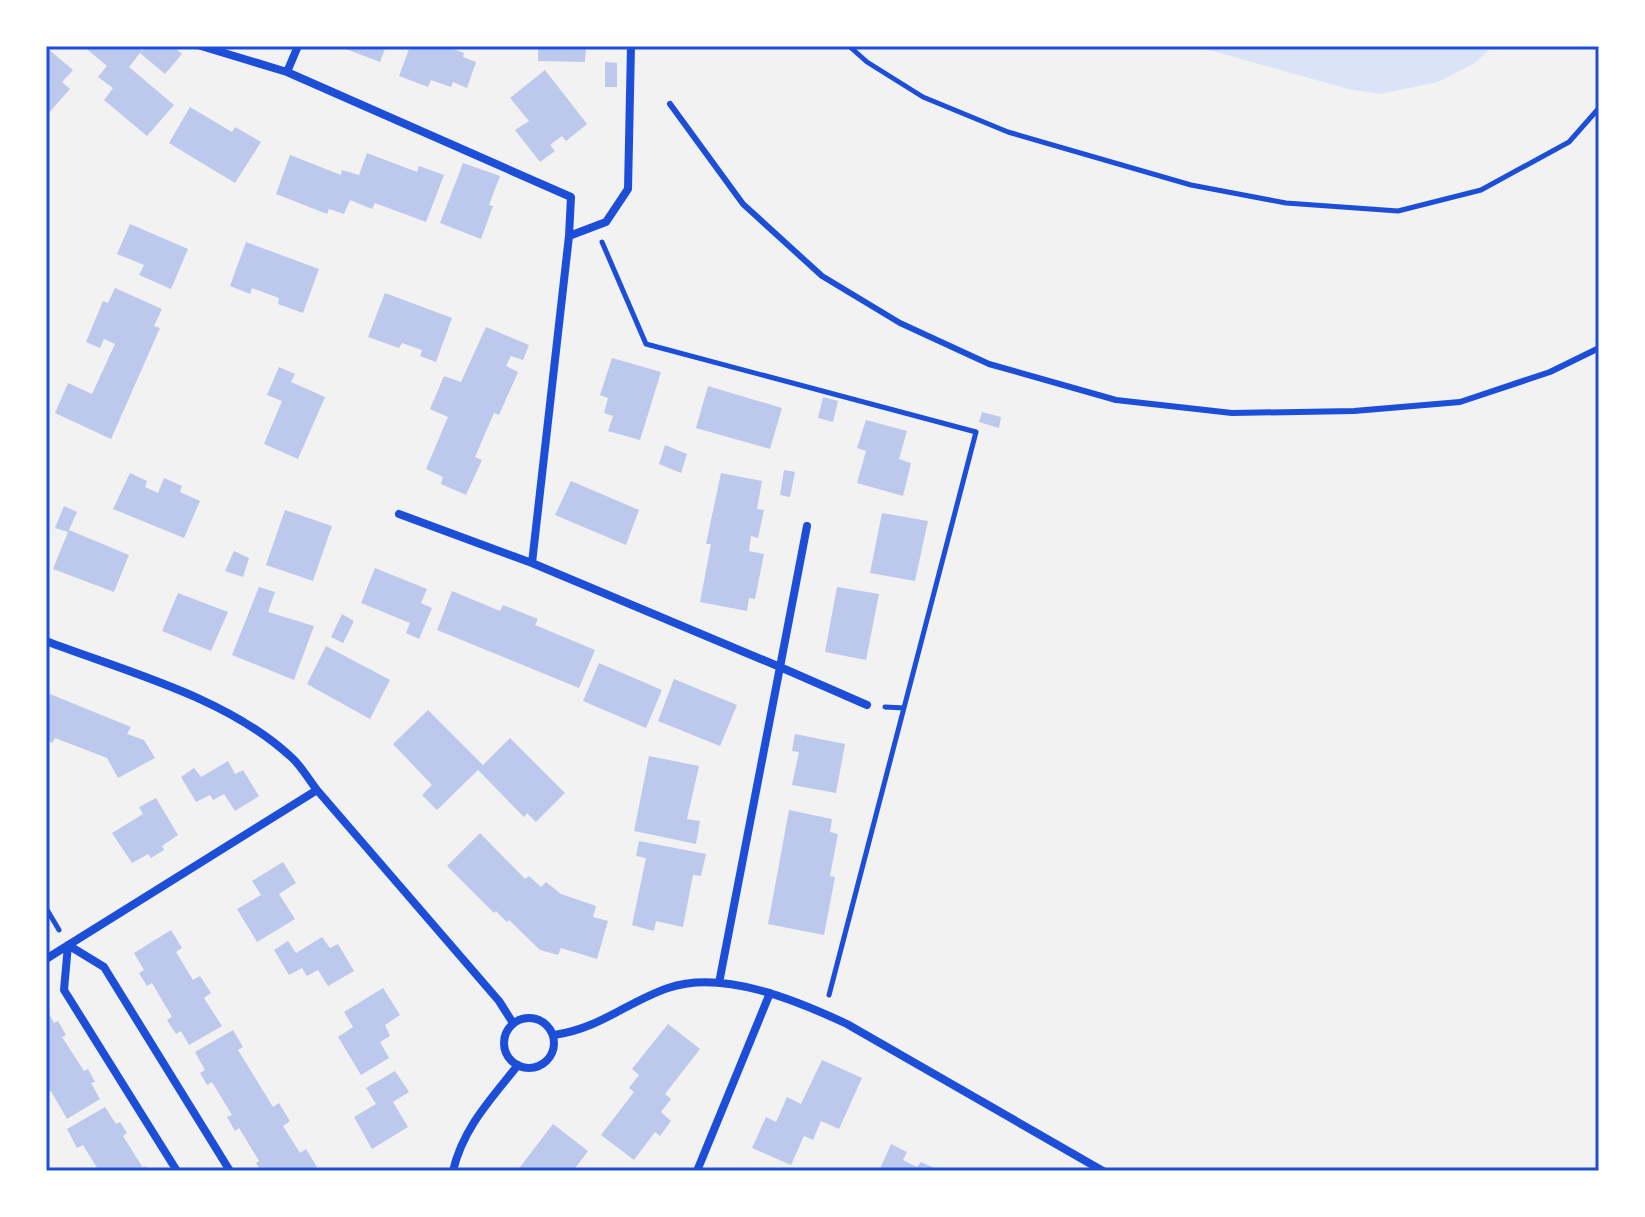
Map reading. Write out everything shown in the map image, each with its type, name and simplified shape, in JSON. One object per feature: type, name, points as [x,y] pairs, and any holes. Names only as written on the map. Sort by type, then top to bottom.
[{"type":"street","points":[[201,46],[287,72],[571,197],[532,563]]},
{"type":"street","points":[[287,72],[298,46]]},
{"type":"street","points":[[569,236],[606,222],[628,189],[631,46]]},
{"type":"street","points":[[399,514],[532,563],[867,705]]},
{"type":"street","points":[[719,983],[807,526]]},
{"type":"street","points":[[46,641],[215,705],[261,732],[293,758],[499,1001],[513,1023]]},
{"type":"street","points":[[46,959],[317,790]]},
{"type":"street","points":[[68,945],[64,990],[177,1171]]},
{"type":"street","points":[[68,945],[104,967],[230,1171]]},
{"type":"street","points":[[554,1035],[580,1031],[669,987],[719,983],[770,993],[824,1013],[1103,1171]]},
{"type":"street","points":[[697,1171],[770,993]]},
{"type":"street","points":[[525,1018],[537,1018],[547,1024],[554,1035],[554,1050],[546,1062],[533,1068],[518,1065],[508,1057],[504,1045],[506,1033],[513,1023],[525,1018]]},
{"type":"street","points":[[453,1171],[458,1151],[472,1122],[518,1065]]},
{"type":"lane","points":[[670,104],[743,204],[822,276],[900,323],[989,364],[1116,400],[1232,413],[1354,411],[1460,402],[1550,372],[1599,348]]},
{"type":"path","points":[[849,46],[867,62],[923,97],[1008,132],[1191,185],[1286,203],[1398,211],[1481,190],[1569,142],[1599,108]]},
{"type":"path","points":[[595,227],[646,344],[976,432],[824,1013]]},
{"type":"shaded area","points":[[1195,46],[1493,46],[1475,63],[1438,82],[1380,94],[1348,89]]},
{"type":"building","points":[[83,46],[136,46],[142,51],[146,46],[173,46],[182,54],[165,74],[140,53],[129,67],[174,105],[147,136],[104,100],[113,88],[98,77],[107,66]]},
{"type":"building","points":[[338,46],[386,46],[380,62]]},
{"type":"building","points":[[410,46],[445,46],[464,53],[463,57],[476,62],[467,88],[453,82],[451,87],[431,80],[428,87],[399,76]]},
{"type":"building","points":[[538,46],[586,46],[585,62],[538,61]]},
{"type":"building","points":[[46,47],[73,70],[62,82],[70,89],[46,116]]},
{"type":"building","points":[[605,62],[617,63],[617,87],[605,87]]},
{"type":"building","points":[[545,70],[587,124],[566,141],[562,136],[550,145],[555,151],[540,162],[515,130],[529,121],[510,98]]},
{"type":"building","points":[[190,107],[232,132],[235,127],[261,142],[235,183],[169,143]]},
{"type":"building","points":[[367,153],[417,172],[419,166],[444,175],[426,222],[375,203],[372,209],[350,200],[344,214],[329,209],[327,214],[276,194],[290,155],[341,175],[342,170],[359,175]]},
{"type":"building","points":[[463,163],[500,176],[481,239],[440,223]]},
{"type":"building","points":[[130,224],[188,249],[171,289],[139,275],[144,265],[117,254]]},
{"type":"building","points":[[246,242],[319,269],[303,313],[278,304],[279,298],[252,288],[250,294],[230,286]]},
{"type":"building","points":[[115,288],[162,309],[154,326],[160,328],[111,439],[55,413],[68,383],[92,394],[115,344],[104,339],[100,348],[86,342],[103,301],[108,303]]},
{"type":"building","points":[[385,293],[452,318],[436,362],[420,356],[422,350],[402,343],[399,348],[368,337]]},
{"type":"building","points":[[486,327],[529,345],[523,360],[511,356],[506,366],[518,372],[499,415],[494,413],[475,457],[482,460],[466,495],[441,484],[443,477],[426,469],[448,417],[430,409],[444,376],[461,382]]},
{"type":"building","points":[[612,358],[661,372],[640,440],[608,431],[613,416],[604,413],[608,398],[600,395]]},
{"type":"building","points":[[279,367],[295,374],[291,382],[325,397],[298,459],[264,444],[282,401],[267,395]]},
{"type":"building","points":[[708,386],[782,408],[770,449],[696,428]]},
{"type":"building","points":[[823,397],[838,401],[833,422],[818,418]]},
{"type":"building","points":[[982,412],[1001,417],[999,428],[979,422]]},
{"type":"building","points":[[866,420],[907,431],[899,459],[911,463],[903,496],[857,483],[866,451],[857,448]]},
{"type":"building","points":[[665,445],[687,454],[681,473],[659,464]]},
{"type":"building","points":[[784,470],[795,472],[790,497],[780,495]]},
{"type":"building","points":[[130,473],[147,481],[145,487],[158,493],[164,478],[182,486],[180,492],[200,501],[184,538],[113,509]]},
{"type":"building","points":[[721,473],[762,481],[757,509],[764,510],[758,538],[751,536],[749,551],[764,554],[755,599],[749,598],[747,611],[700,602],[711,544],[706,544]]},
{"type":"building","points":[[571,481],[639,510],[626,545],[555,515]]},
{"type":"building","points":[[64,506],[77,512],[69,530],[129,555],[114,592],[53,569],[68,532],[55,528]]},
{"type":"building","points":[[285,510],[332,526],[313,581],[266,565]]},
{"type":"building","points":[[882,513],[928,521],[915,581],[870,573]]},
{"type":"building","points":[[234,551],[249,558],[243,577],[225,571]]},
{"type":"building","points":[[375,568],[427,589],[421,603],[432,608],[419,639],[406,633],[410,623],[361,603]]},
{"type":"building","points":[[259,587],[275,592],[268,612],[314,626],[294,680],[232,655]]},
{"type":"building","points":[[837,587],[879,594],[866,660],[825,652]]},
{"type":"building","points":[[452,591],[500,611],[503,605],[538,619],[535,625],[595,650],[579,688],[437,630]]},
{"type":"building","points":[[178,593],[228,612],[211,651],[162,631]]},
{"type":"building","points":[[342,614],[354,621],[343,643],[331,637]]},
{"type":"building","points":[[326,646],[390,680],[370,719],[307,684]]},
{"type":"building","points":[[599,663],[662,690],[646,728],[583,701]]},
{"type":"building","points":[[674,679],[737,705],[720,746],[658,721]]},
{"type":"building","points":[[50,694],[131,727],[127,734],[144,740],[155,758],[118,778],[107,758],[55,738],[52,743],[46,740],[46,704]]},
{"type":"building","points":[[428,710],[483,765],[510,738],[565,793],[536,822],[527,813],[524,817],[478,770],[437,810],[422,795],[432,785],[393,744]]},
{"type":"building","points":[[795,734],[845,744],[836,793],[792,785],[799,752],[792,751]]},
{"type":"building","points":[[649,756],[699,766],[687,819],[700,821],[696,844],[634,831]]},
{"type":"building","points":[[228,761],[235,774],[243,770],[259,796],[235,811],[224,794],[213,800],[210,795],[196,802],[181,777],[194,768],[201,777]]},
{"type":"building","points":[[156,798],[178,835],[151,858],[148,854],[132,863],[112,833],[143,814],[139,807]]},
{"type":"building","points":[[789,810],[832,819],[830,832],[838,834],[830,876],[835,877],[824,935],[768,924]]},
{"type":"building","points":[[480,833],[525,879],[529,876],[541,887],[546,882],[561,894],[596,906],[593,917],[608,921],[597,959],[561,948],[558,955],[540,950],[509,920],[507,922],[496,911],[494,913],[447,866]]},
{"type":"building","points":[[639,841],[706,854],[701,876],[693,875],[683,927],[656,921],[654,931],[632,925],[646,858],[636,856]]},
{"type":"building","points":[[283,862],[296,883],[279,894],[295,919],[257,942],[237,909],[261,895],[252,881]]},
{"type":"building","points":[[171,930],[182,948],[176,952],[193,980],[200,976],[211,993],[204,998],[222,1026],[189,1045],[181,1031],[176,1034],[167,1020],[172,1017],[152,983],[147,986],[139,973],[144,970],[134,953]]},
{"type":"building","points":[[322,937],[330,948],[338,944],[354,971],[328,986],[318,970],[307,976],[302,968],[289,975],[274,950],[288,941],[296,953]]},
{"type":"building","points":[[383,988],[400,1015],[385,1025],[390,1036],[380,1042],[389,1058],[361,1075],[338,1037],[353,1027],[344,1012]]},
{"type":"building","points":[[46,1009],[54,1023],[58,1021],[66,1035],[62,1037],[84,1071],[88,1069],[95,1082],[91,1083],[100,1099],[67,1119],[51,1091],[46,1093]]},
{"type":"building","points":[[668,1024],[700,1049],[665,1094],[671,1099],[661,1112],[671,1121],[660,1136],[655,1132],[634,1160],[601,1135],[634,1092],[629,1088],[639,1075],[632,1069]]},
{"type":"building","points":[[233,1030],[243,1047],[238,1050],[273,1107],[279,1103],[290,1121],[283,1126],[300,1153],[306,1149],[317,1167],[311,1171],[261,1171],[256,1163],[259,1161],[239,1128],[235,1131],[227,1117],[232,1115],[212,1082],[207,1085],[200,1073],[205,1070],[195,1052]]},
{"type":"building","points":[[822,1060],[862,1078],[839,1129],[821,1121],[813,1140],[804,1136],[791,1165],[752,1148],[766,1117],[776,1122],[787,1097],[801,1104]]},
{"type":"building","points":[[395,1071],[409,1092],[393,1102],[408,1127],[372,1149],[354,1117],[376,1104],[366,1088]]},
{"type":"building","points":[[105,1107],[116,1124],[120,1122],[127,1133],[123,1136],[143,1168],[146,1166],[149,1171],[99,1171],[83,1145],[77,1148],[67,1129]]},
{"type":"building","points":[[553,1124],[588,1151],[573,1171],[517,1171]]},
{"type":"building","points":[[891,1144],[907,1152],[903,1160],[917,1167],[921,1162],[941,1171],[879,1171]]}]
